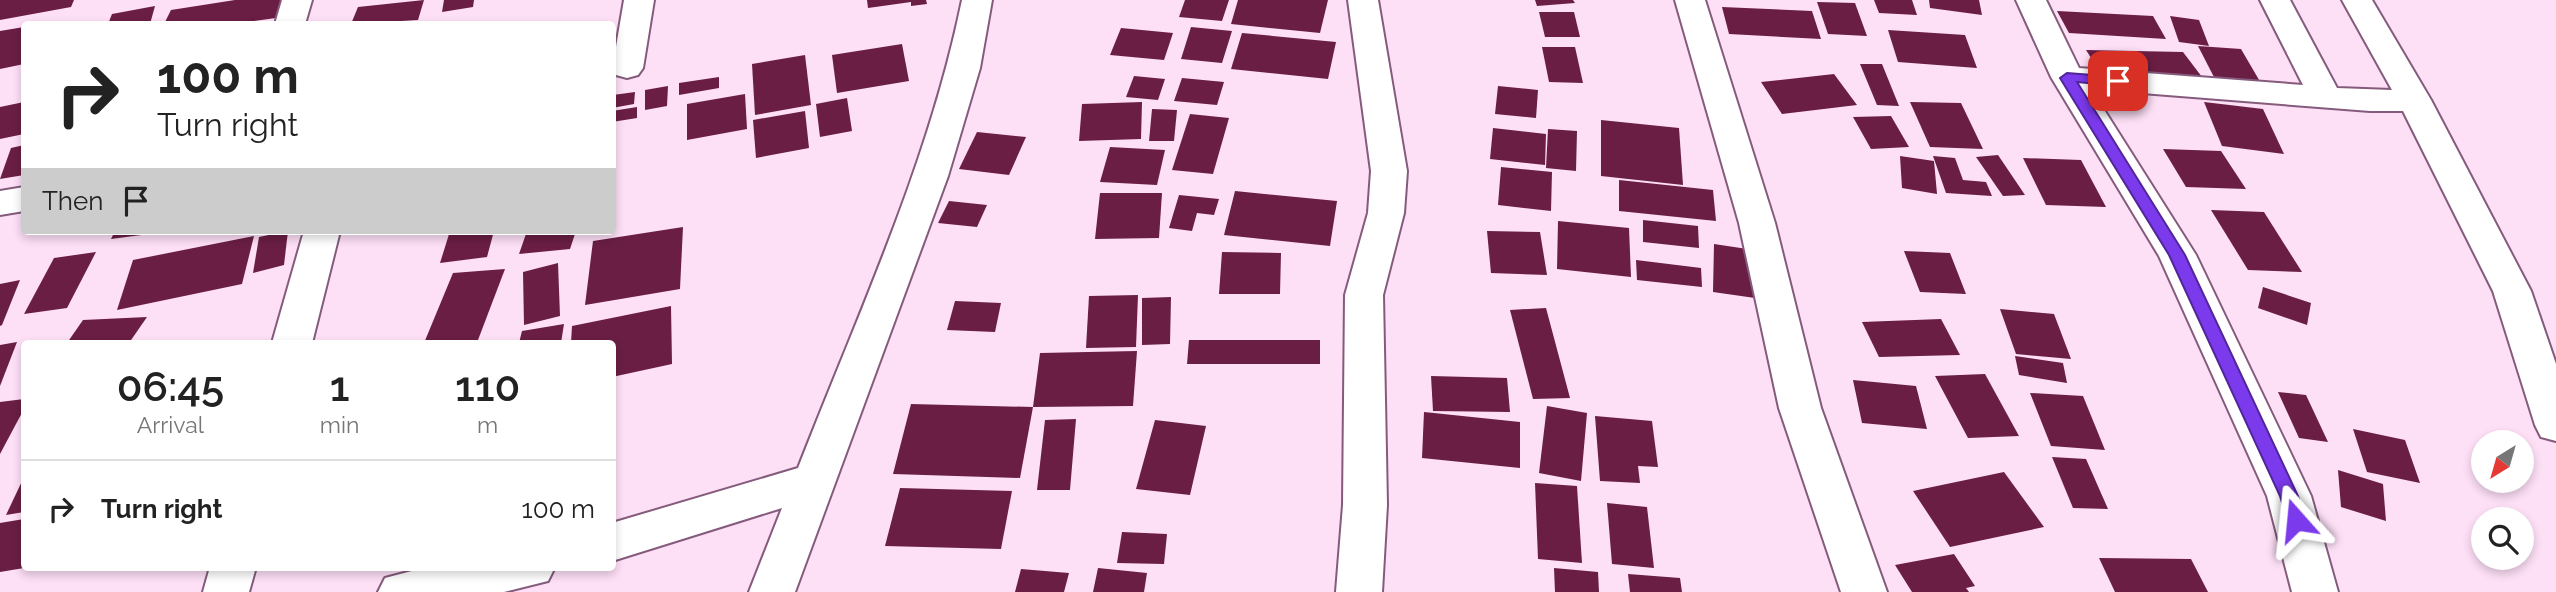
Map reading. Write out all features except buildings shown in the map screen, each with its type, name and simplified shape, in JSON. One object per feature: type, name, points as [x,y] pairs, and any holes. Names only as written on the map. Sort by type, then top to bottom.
[{"type":"street","points":[[291,21],[297,0]]},
{"type":"street","points":[[627,68],[639,0]]},
{"type":"street","points":[[772,592],[929,176],[964,68],[977,0]]},
{"type":"street","points":[[1359,592],[1365,505],[1364,295],[1386,213],[1389,171],[1363,0]]},
{"type":"street","points":[[1690,0],[1757,223],[1800,408],[1864,592]]},
{"type":"street","points":[[2031,0],[2067,78],[2177,255],[2289,496],[2315,592]]},
{"type":"street","points":[[2275,0],[2325,97]]},
{"type":"street","points":[[2357,0],[2414,100],[2512,291],[2556,425]]},
{"type":"street","points":[[2067,78],[2371,101],[2414,100]]},
{"type":"street","points":[[0,203],[21,200]]},
{"type":"street","points":[[293,340],[321,235]]},
{"type":"street","points":[[616,541],[815,480]]},
{"type":"street","points":[[226,592],[232,571]]},
{"type":"street","points":[[401,592],[511,571]]},
{"type":"route","points":[[2118,81],[2067,78],[2177,255],[2289,496],[2296,520]]}]
